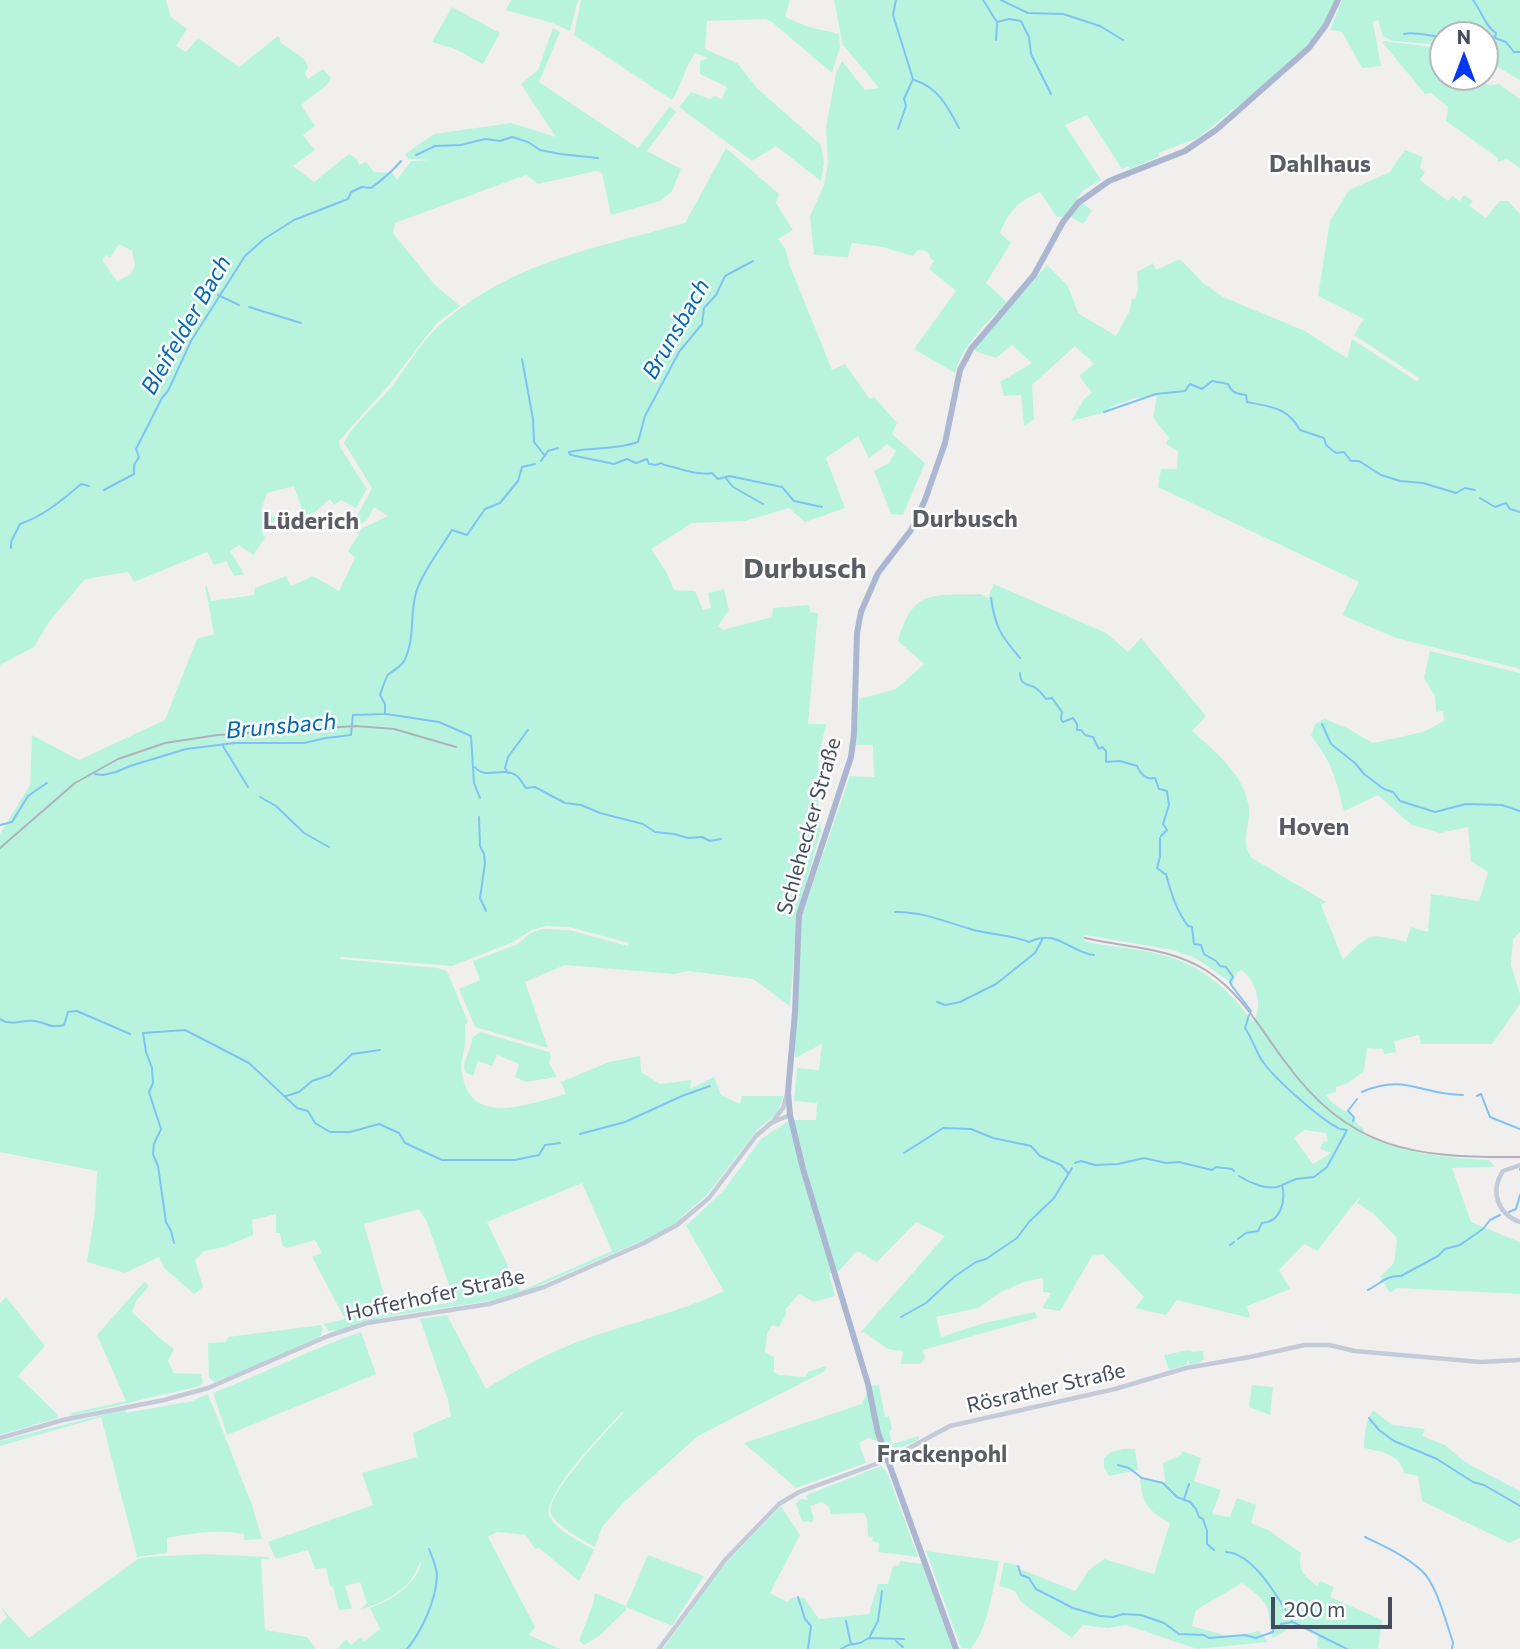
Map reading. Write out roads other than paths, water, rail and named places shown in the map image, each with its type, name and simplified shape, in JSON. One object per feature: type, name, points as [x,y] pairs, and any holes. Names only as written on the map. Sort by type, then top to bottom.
[{"type":"main road","name":"Schlehecker Straße","points":[[956,1649],[878,1433],[868,1384],[799,1156],[790,1115],[788,1092],[799,915],[851,757],[860,612],[878,573],[911,530],[925,500],[945,443],[958,376],[966,357],[977,340],[1038,269],[1063,222],[1079,203],[1109,181],[1185,151],[1216,131],[1309,48],[1321,33],[1336,3]]},
{"type":"street","points":[[771,1123],[783,1108],[788,1092]]},
{"type":"street","name":"Hofferhofer Straße","points":[[0,1438],[63,1420],[164,1400],[208,1388],[328,1336],[367,1323],[489,1304],[544,1287],[645,1243],[683,1221],[718,1188],[753,1139],[771,1123],[790,1115]]},
{"type":"street","points":[[1520,1165],[1503,1171],[1497,1181],[1496,1191],[1503,1212],[1520,1222]]},
{"type":"street","name":"Rösrather Straße","points":[[659,1649],[725,1560],[779,1504],[799,1492],[887,1460],[950,1426],[1115,1390],[1186,1368],[1304,1345],[1329,1345],[1355,1351],[1479,1362],[1520,1360]]},
{"type":"waterway","points":[[896,0],[893,15],[913,79],[904,99],[906,106],[898,129]]},
{"type":"waterway","points":[[983,0],[997,22],[1009,19],[1021,21],[1029,37],[1031,54],[1051,94]]},
{"type":"waterway","points":[[1001,0],[1028,13],[1063,14],[1100,26],[1123,40]]},
{"type":"waterway","points":[[1473,0],[1496,33],[1495,38],[1506,42],[1514,52],[1520,52]]},
{"type":"waterway","points":[[996,40],[997,24]]},
{"type":"waterway","points":[[1404,34],[1429,35]]},
{"type":"waterway","points":[[914,80],[936,93],[959,128]]},
{"type":"waterway","name":"Bleifelder Bach","points":[[416,155],[435,146],[461,145],[485,139],[500,141],[512,137],[528,142],[540,150],[598,158]]},
{"type":"waterway","name":"Bleifelder Bach","points":[[104,490],[134,474],[134,465],[139,457],[136,449],[168,391],[191,341],[245,256],[264,239],[294,220],[348,199],[351,192],[362,187],[371,188],[401,161]]},
{"type":"waterway","name":"Brunsbach","points":[[569,452],[638,442],[645,416],[679,352],[702,324],[704,308],[716,295],[725,276],[753,261]]},
{"type":"waterway","points":[[218,295],[239,305]]},
{"type":"waterway","points":[[249,307],[301,323]]},
{"type":"waterway","points":[[522,359],[533,419],[534,442],[545,456]]},
{"type":"waterway","points":[[1104,412],[1156,394],[1185,391],[1190,384],[1202,389],[1212,381],[1228,384],[1235,393],[1246,395],[1247,402],[1284,412],[1300,430],[1324,438],[1326,445],[1336,453],[1344,452],[1351,461],[1359,461],[1381,475],[1456,493],[1465,488],[1475,490]]},
{"type":"waterway","name":"Brunsbach","points":[[541,461],[548,451],[558,448]]},
{"type":"waterway","points":[[569,453],[614,464],[627,459],[636,463],[647,459],[649,464],[661,463],[694,473],[712,473],[718,479],[729,476],[782,487],[794,501],[822,507]]},
{"type":"waterway","name":"Brunsbach","points":[[95,774],[116,772],[186,749],[235,743],[304,743],[351,735],[353,715],[385,714],[385,704],[380,695],[388,675],[402,663],[407,653],[417,589],[431,563],[452,530],[467,535],[485,509],[500,503],[518,481],[522,467],[535,464]]},
{"type":"waterway","points":[[725,477],[733,487],[763,504]]},
{"type":"waterway","name":"Bleifelder Bach","points":[[11,548],[11,542],[20,524],[45,512],[81,484],[89,486]]},
{"type":"waterway","points":[[1480,498],[1495,507],[1506,503],[1510,509],[1520,512]]},
{"type":"waterway","points":[[991,598],[1000,631],[1020,658]]},
{"type":"waterway","points":[[1020,673],[1024,683],[1036,688],[1046,699],[1052,698],[1062,712],[1063,722],[1073,718],[1077,730],[1093,737],[1099,749],[1102,747],[1106,751],[1106,762],[1120,761],[1137,766],[1144,776],[1155,778],[1159,789],[1167,791],[1169,805],[1163,824],[1167,830],[1161,836]]},
{"type":"waterway","points":[[386,714],[439,722],[471,736],[474,783],[480,798]]},
{"type":"waterway","points":[[1322,724],[1331,744],[1364,774],[1384,789],[1393,792],[1400,801],[1435,812],[1466,804],[1502,805],[1520,811]]},
{"type":"waterway","points":[[508,773],[505,768],[508,757],[528,730]]},
{"type":"waterway","points":[[223,746],[248,787]]},
{"type":"waterway","points":[[475,767],[484,773],[514,774],[526,788],[535,787],[565,803],[581,805],[643,824],[655,832],[688,838],[702,837],[710,841],[721,839]]},
{"type":"waterway","points":[[0,825],[12,822],[28,796],[47,783]]},
{"type":"waterway","points":[[260,797],[276,806],[304,833],[329,847]]},
{"type":"waterway","points":[[479,817],[480,846],[485,863],[480,898],[486,911]]},
{"type":"waterway","points":[[1160,838],[1157,868],[1165,874]]},
{"type":"waterway","points":[[1166,874],[1177,908],[1188,926],[1192,927],[1194,944],[1201,945],[1204,954],[1220,966],[1226,967],[1233,977],[1230,982],[1232,986],[1251,1011]]},
{"type":"waterway","points":[[895,912],[924,915],[977,931],[1029,942],[1039,938],[1055,939],[1094,955]]},
{"type":"waterway","points":[[937,1002],[945,1005],[960,1002],[996,984],[1035,953],[1043,938]]},
{"type":"waterway","name":"Brunsbach","points":[[0,1019],[13,1023],[35,1021],[59,1026],[64,1025],[68,1012],[77,1011],[130,1034]]},
{"type":"waterway","points":[[1249,1015],[1245,1028],[1263,1062],[1298,1098],[1338,1128]]},
{"type":"waterway","name":"Brunsbach","points":[[174,1243],[166,1222],[158,1166],[153,1154],[161,1129],[149,1092],[153,1083],[152,1068],[143,1033],[185,1030],[249,1063],[297,1108],[308,1111],[315,1123],[330,1132],[350,1132],[379,1124],[399,1133],[405,1143],[442,1160],[515,1160],[539,1155],[545,1145],[560,1143]]},
{"type":"waterway","points":[[286,1096],[299,1092],[312,1081],[330,1075],[352,1054],[380,1050]]},
{"type":"waterway","points":[[1362,1092],[1390,1084],[1463,1095]]},
{"type":"waterway","name":"Brunsbach","points":[[580,1134],[625,1122],[710,1086]]},
{"type":"waterway","points":[[1477,1096],[1481,1094],[1490,1117],[1520,1129]]},
{"type":"waterway","points":[[1353,1121],[1354,1117],[1348,1111],[1357,1099]]},
{"type":"waterway","points":[[904,1153],[943,1128],[971,1129],[993,1138],[1031,1146],[1040,1156],[1061,1165],[1068,1173]]},
{"type":"waterway","points":[[1340,1129],[1347,1130]]},
{"type":"waterway","points":[[1238,1239],[1246,1233],[1258,1231],[1262,1223],[1278,1215],[1283,1198],[1282,1185],[1296,1179],[1314,1177],[1327,1167],[1346,1132]]},
{"type":"waterway","points":[[1075,1163],[1081,1161],[1095,1165],[1118,1164],[1144,1158],[1166,1163],[1179,1162],[1212,1170],[1216,1167],[1234,1171]]},
{"type":"waterway","points":[[901,1317],[926,1303],[954,1277],[976,1262],[986,1259],[1017,1238],[1054,1198],[1072,1168]]},
{"type":"waterway","points":[[1239,1176],[1265,1187],[1280,1186]]},
{"type":"waterway","points":[[1509,1212],[1516,1209],[1520,1195]]},
{"type":"waterway","points":[[1368,1290],[1387,1278],[1401,1276],[1438,1256],[1445,1249],[1460,1245],[1500,1215]]},
{"type":"waterway","points":[[1230,1245],[1234,1242]]},
{"type":"waterway","points":[[1369,1418],[1394,1441],[1437,1459],[1473,1482],[1484,1485],[1520,1506]]},
{"type":"waterway","points":[[1118,1465],[1129,1468],[1142,1478],[1163,1483],[1177,1497],[1190,1502],[1203,1519],[1207,1544],[1214,1550]]},
{"type":"waterway","points":[[1184,1499],[1189,1484]]},
{"type":"waterway","points":[[1365,1537],[1402,1556],[1427,1577],[1444,1615],[1453,1642],[1452,1649]]},
{"type":"waterway","points":[[407,1649],[423,1624],[434,1595],[437,1573],[429,1549]]},
{"type":"waterway","points":[[1226,1552],[1236,1554],[1256,1569],[1293,1622]]},
{"type":"waterway","points":[[1018,1566],[1021,1575],[1029,1578],[1036,1589],[1073,1608],[1100,1616],[1141,1615],[1164,1623],[1179,1634],[1204,1635],[1209,1638],[1245,1635],[1256,1638],[1273,1632],[1273,1629],[1281,1627],[1281,1624],[1293,1622],[1347,1649]]},
{"type":"waterway","points":[[870,1636],[878,1621],[882,1591]]},
{"type":"waterway","points":[[798,1597],[805,1619],[811,1626],[808,1649]]},
{"type":"waterway","points":[[846,1621],[851,1644]]},
{"type":"waterway","points":[[841,1649],[869,1638],[904,1639]]},
{"type":"waterway","points":[[896,1641],[903,1647]]},
{"type":"railway","points":[[0,848],[75,783],[118,759],[165,743],[218,735],[356,726],[394,729],[456,747]]},
{"type":"railway","points":[[1085,938],[1178,957],[1207,971],[1240,1000],[1308,1090],[1333,1113],[1359,1131],[1386,1143],[1416,1151],[1482,1157],[1520,1157]]},
{"type":"district","name":"Dahlhaus","points":[[1320,164]]},
{"type":"district","name":"Durbusch","points":[[965,519]]},
{"type":"district","name":"Lüderich","points":[[311,521]]},
{"type":"district","name":"Durbusch","points":[[805,569]]},
{"type":"district","name":"Hoven","points":[[1314,827]]},
{"type":"district","name":"Frackenpohl","points":[[942,1454]]}]
